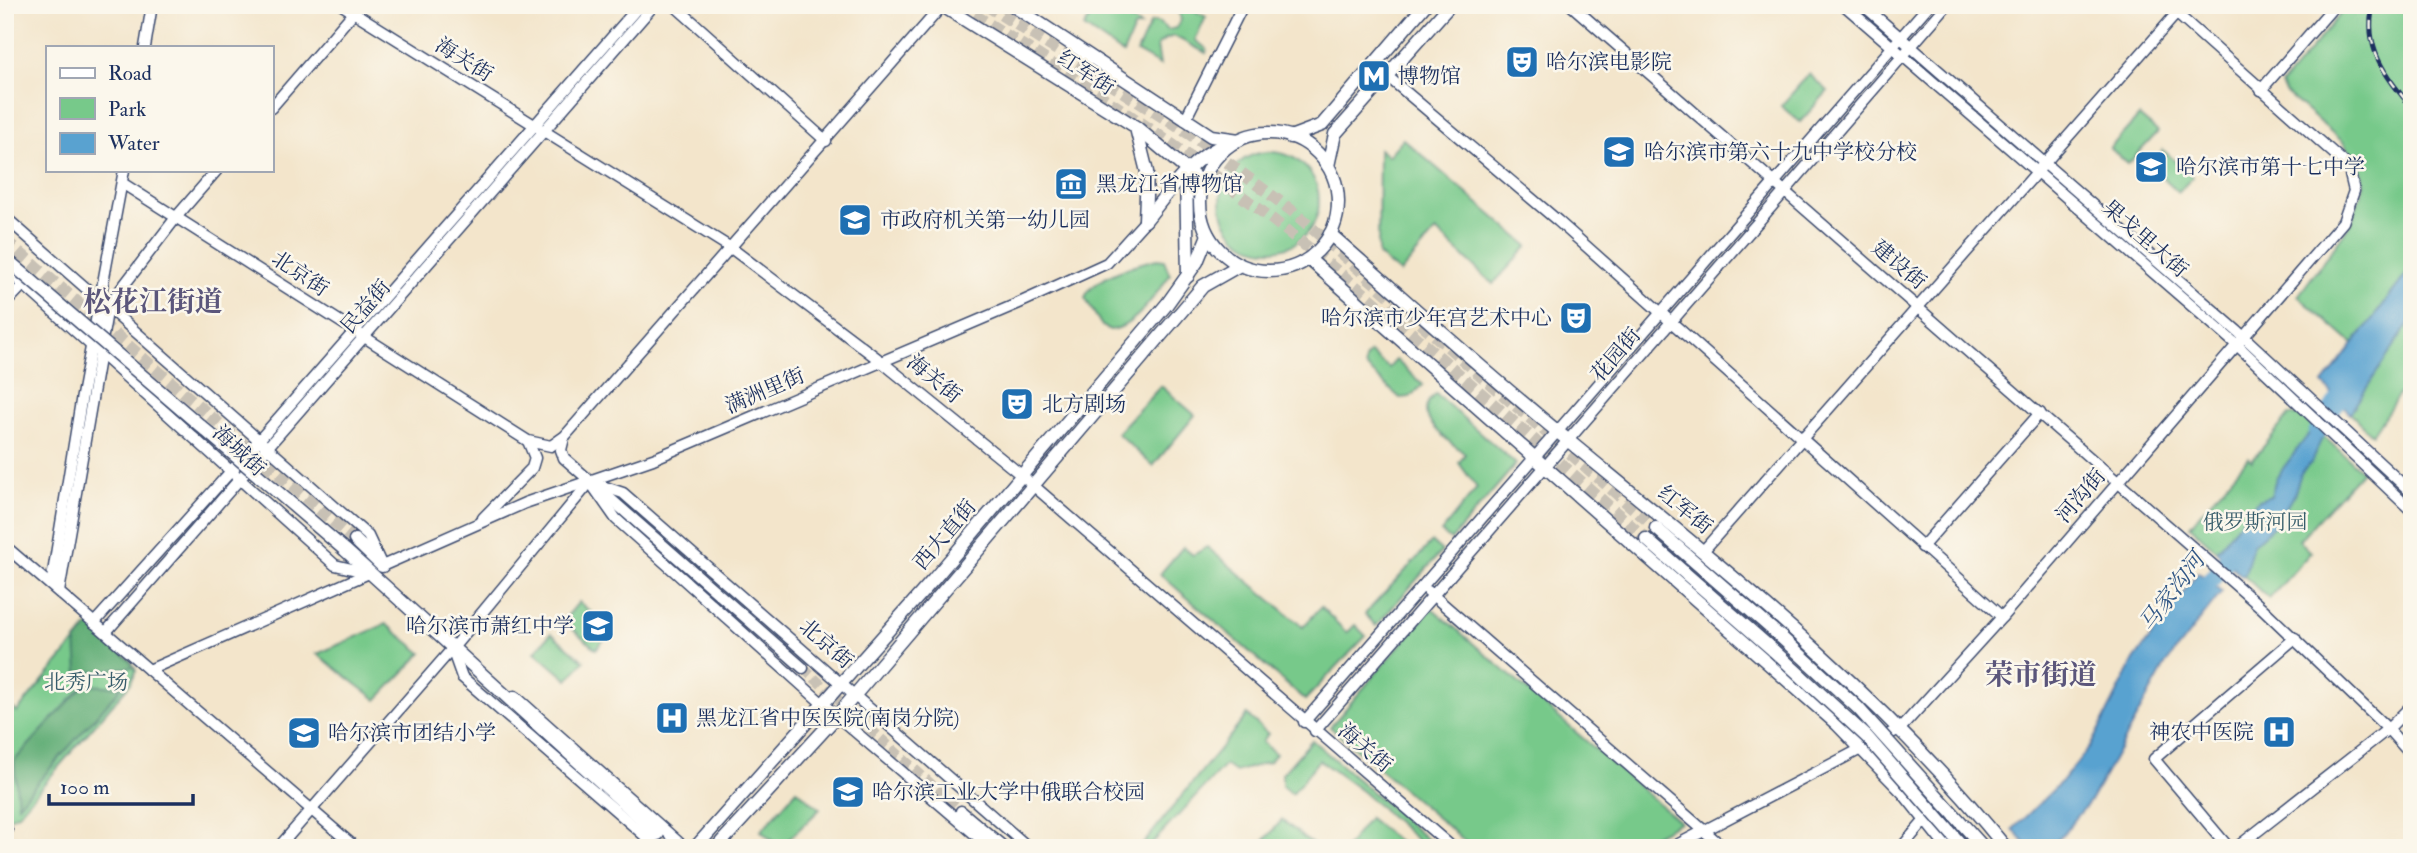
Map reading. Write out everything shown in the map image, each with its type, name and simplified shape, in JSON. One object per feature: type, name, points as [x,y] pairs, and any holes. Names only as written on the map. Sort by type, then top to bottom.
[{"type":"main road","name":"红军街","points":[[1012,5],[1211,136],[1239,140]]},
{"type":"main road","points":[[1290,136],[1322,125],[1426,5]]},
{"type":"main road","points":[[1328,166],[1335,134],[1450,5]]},
{"type":"main road","name":"红军街","points":[[941,6],[1136,127],[1202,183]]},
{"type":"main road","points":[[1136,127],[1147,172],[1145,220]]},
{"type":"main road","points":[[1145,220],[1207,152],[1239,140],[1264,133],[1290,136],[1309,146],[1328,166],[1338,196],[1337,217],[1330,234],[1309,259],[1275,271],[1240,265],[1221,253],[1208,235],[1200,209],[1202,183],[1216,158],[1239,140]]},
{"type":"main road","points":[[1186,172],[1188,277]]},
{"type":"main road","name":"红军街","points":[[1330,234],[1567,440],[1754,593],[1901,728],[2006,848]]},
{"type":"main road","name":"西大直街","points":[[695,848],[824,705],[1188,277],[1208,235]]},
{"type":"main road","points":[[5,258],[369,573]]},
{"type":"main road","points":[[1309,259],[1861,749],[1926,819],[1948,848]]},
{"type":"main road","name":"西大直街","points":[[716,848],[837,716],[1203,286],[1240,265]]},
{"type":"main road","name":"红军街","points":[[1656,528],[1858,708],[1984,847]]},
{"type":"main road","points":[[355,540],[382,566]]},
{"type":"main road","points":[[1646,540],[1774,651],[1867,737],[1963,848]]},
{"type":"main road","name":"海城街","points":[[369,573],[658,834]]},
{"type":"main road","points":[[1754,593],[1762,621]]},
{"type":"main road","points":[[1959,795],[1984,847]]},
{"type":"main road","points":[[1926,819],[1963,848]]},
{"type":"street","points":[[145,46],[152,5]]},
{"type":"street","name":"海关街","points":[[342,5],[357,9],[532,126],[731,248],[882,362],[1020,474],[1453,848]]},
{"type":"street","name":"民益街","points":[[359,336],[532,126],[640,5]]},
{"type":"street","name":"民益街","points":[[106,632],[241,479],[265,443],[654,5]]},
{"type":"street","points":[[674,5],[826,141]]},
{"type":"street","points":[[1185,120],[1243,5]]},
{"type":"street","name":"建设街","points":[[1571,5],[1773,184],[2202,554],[2295,638],[2412,756]]},
{"type":"street","name":"果戈里大街","points":[[1844,5],[1892,47],[1907,52],[2241,341],[2305,401],[2365,466],[2412,511]]},
{"type":"street","name":"果戈里大街","points":[[1863,5],[1900,38],[1907,52]]},
{"type":"street","name":"花园街","points":[[1304,722],[1929,5]]},
{"type":"street","name":"花园街","points":[[1315,731],[1947,5]]},
{"type":"street","name":"河沟街","points":[[1671,848],[1901,728],[2002,617],[2343,222],[2354,191],[2348,166],[2261,90],[2180,9],[2167,5]]},
{"type":"street","points":[[2261,90],[2335,5]]},
{"type":"street","points":[[528,442],[551,446],[565,436],[826,141],[941,6]]},
{"type":"street","points":[[273,106],[357,9]]},
{"type":"street","points":[[1704,550],[2180,9]]},
{"type":"street","points":[[1388,76],[1558,221],[2002,617]]},
{"type":"street","points":[[55,589],[95,346],[105,303],[124,172]]},
{"type":"street","points":[[105,303],[215,172]]},
{"type":"street","name":"北京街","points":[[122,183],[178,215],[359,336],[528,442]]},
{"type":"street","name":"海城街","points":[[5,217],[368,536],[382,566]]},
{"type":"street","name":"满洲里街","points":[[382,566],[525,503],[653,459],[882,362],[1107,262],[1145,220]]},
{"type":"street","name":"海城街","points":[[5,268],[95,346],[335,565],[369,573]]},
{"type":"street","points":[[5,304],[24,284]]},
{"type":"street","name":"果戈里大街","points":[[2305,401],[2371,454],[2412,493]]},
{"type":"street","points":[[1922,547],[2040,413]]},
{"type":"street","points":[[565,436],[562,456],[590,482],[616,519],[824,705],[991,848]]},
{"type":"street","points":[[476,524],[532,468],[535,458],[528,442]]},
{"type":"street","name":"民益街","points":[[94,622],[231,470],[265,443]]},
{"type":"street","points":[[278,848],[452,649],[590,482]]},
{"type":"street","name":"北京街","points":[[590,482],[803,667]]},
{"type":"street","name":"北京街","points":[[590,482],[623,493],[1029,848]]},
{"type":"street","points":[[5,546],[356,848]]},
{"type":"street","points":[[149,670],[369,573]]},
{"type":"street","points":[[1422,586],[1724,848]]},
{"type":"street","points":[[2228,848],[2154,760],[2295,638]]},
{"type":"street","name":"海城街","points":[[452,649],[462,677],[659,848]]},
{"type":"street","name":"海城街","points":[[452,649],[479,664],[685,848]]},
{"type":"street","points":[[2236,848],[2388,729],[2412,705]]},
{"type":"street","points":[[961,811],[1005,848]]},
{"type":"street","points":[[1901,848],[1926,819]]},
{"type":"green space","points":[[1185,5],[1206,17],[1195,40],[1207,49],[1206,53],[1174,36],[1157,46],[1160,65],[1137,52],[1151,22],[1158,22],[1168,30],[1176,28],[1181,20],[1178,9]]},
{"type":"green space","points":[[2348,5],[2412,5],[2412,267],[2353,344],[2298,296],[2352,222],[2364,184],[2361,169],[2343,142],[2285,92],[2281,85]]},
{"type":"green space","points":[[1111,7],[1141,26],[1134,28],[1123,54],[1084,27],[1095,10]]},
{"type":"green space","points":[[1809,74],[1828,91],[1800,122],[1781,106]]},
{"type":"green space","points":[[2139,116],[2158,132],[2128,164],[2110,148]]},
{"type":"green space","points":[[1403,139],[1528,246],[1493,284],[1436,231],[1400,273],[1378,255],[1379,149],[1388,156]]},
{"type":"green space","points":[[2163,150],[2193,177],[2178,192],[2148,165]]},
{"type":"green space","points":[[1270,152],[1289,155],[1305,166],[1316,182],[1319,201],[1316,220],[1305,236],[1289,247],[1270,250],[1251,247],[1235,236],[1224,220],[1221,201],[1224,182],[1235,166],[1251,155]]},
{"type":"green space","points":[[1157,259],[1164,260],[1170,275],[1151,300],[1136,317],[1119,328],[1110,330],[1102,326],[1085,298],[1089,291],[1116,272]]},
{"type":"green space","points":[[2412,319],[2412,375],[2372,435],[2350,413]]},
{"type":"green space","points":[[1370,353],[1389,368],[1396,360],[1423,385],[1410,397],[1400,398],[1365,366],[1365,359]]},
{"type":"green space","points":[[1161,386],[1195,415],[1153,466],[1117,433]]},
{"type":"green space","points":[[1436,394],[1516,464],[1451,540],[1441,532],[1477,488],[1459,463],[1465,454],[1428,419],[1428,402]]},
{"type":"green space","name":"俄罗斯河园","points":[[2289,415],[2302,417],[2362,471],[2299,540],[2311,552],[2269,599],[2190,526],[2248,458],[2252,461]]},
{"type":"green space","points":[[1432,542],[1442,551],[1376,626],[1365,614]]},
{"type":"green space","points":[[1183,547],[1193,555],[1207,547],[1303,627],[1321,607],[1347,633],[1355,625],[1366,636],[1305,700],[1160,574]]},
{"type":"green space","points":[[579,602],[612,630],[596,649],[563,621]]},
{"type":"green space","points":[[1432,608],[1680,822],[1631,848],[1473,848],[1330,727]]},
{"type":"green space","points":[[386,624],[422,653],[377,700],[317,654]]},
{"type":"green space","name":"北秀广场","points":[[89,625],[130,660],[136,671],[130,684],[18,814],[5,820],[5,702],[17,712]]},
{"type":"green space","points":[[89,625],[130,660],[134,667],[78,673],[76,641]]},
{"type":"green space","points":[[551,633],[584,661],[568,680],[535,652]]},
{"type":"green space","points":[[84,685],[122,687],[18,805],[14,761]]},
{"type":"green space","points":[[1247,715],[1268,734],[1262,742],[1276,754],[1269,762],[1235,772],[1225,765],[1148,848],[1143,844]]},
{"type":"green space","points":[[1312,740],[1437,848],[1426,848],[1363,792],[1319,760],[1292,794],[1282,786],[1282,774]]},
{"type":"green space","points":[[797,790],[820,809],[780,848],[761,831]]},
{"type":"green space","points":[[1369,818],[1406,848],[1346,848]]},
{"type":"green space","points":[[1282,820],[1317,848],[1258,848]]},
{"type":"water","points":[[2412,267],[2412,319],[2350,413],[2323,384]]},
{"type":"water","points":[[2314,427],[2323,436],[2312,462],[2301,473],[2295,492],[2275,525],[2253,544],[2245,574],[2242,576],[2216,551],[2258,500],[2271,496],[2276,478]]},
{"type":"water","points":[[2198,572],[2222,592],[2167,662],[2091,800],[2051,848],[2029,848],[2013,829],[2062,781],[2090,747],[2134,660]]},
{"type":"waterway","name":"马家沟河","points":[[2318,431],[2350,381]]},
{"type":"waterway","name":"马家沟河","points":[[2195,600],[2240,543]]},
{"type":"tunnel","points":[[959,5],[1134,118],[1289,232],[1444,361],[1646,539]]},
{"type":"tunnel","points":[[986,5],[1191,135],[1291,210],[1656,528]]},
{"type":"tunnel","points":[[5,240],[355,540]]},
{"type":"tunnel","points":[[803,668],[961,811]]},
{"type":"tunnel","points":[[658,834],[674,848]]},
{"type":"railway","points":[[2373,5],[2371,35],[2374,48],[2386,73],[2412,108]]},
{"type":"place","name":"哈尔滨电影院","points":[[1522,62]]},
{"type":"place","name":"博物馆","points":[[1374,76]]},
{"type":"place","name":"哈尔滨市第六十九中学校分校","points":[[1619,152]]},
{"type":"place","name":"哈尔滨市第十七中学","points":[[2151,167]]},
{"type":"place","name":"黑龙江省博物馆","points":[[1071,184]]},
{"type":"place","name":"市政府机关第一幼儿园","points":[[855,220]]},
{"type":"place","name":"哈尔滨市少年宫艺术中心","points":[[1576,318]]},
{"type":"place","name":"北方剧场","points":[[1017,404]]},
{"type":"place","name":"哈尔滨市萧红中学","points":[[598,626]]},
{"type":"place","name":"黑龙江省中医医院(南岗分院)","points":[[672,718]]},
{"type":"place","name":"神农中医院","points":[[2279,732]]},
{"type":"place","name":"哈尔滨市团结小学","points":[[304,733]]},
{"type":"place","name":"哈尔滨工业大学中俄联合校园","points":[[848,792]]},
{"type":"district","name":"松花江街道","points":[[153,302]]},
{"type":"district","name":"荣市街道","points":[[2041,675]]}]
